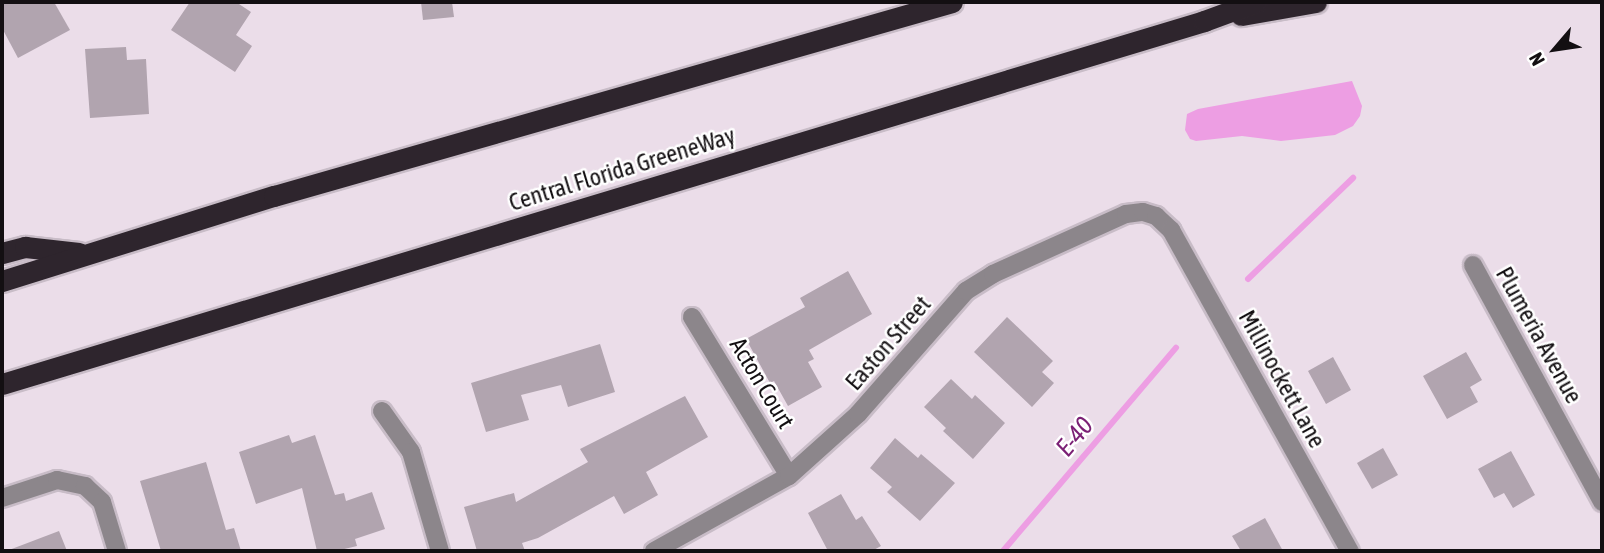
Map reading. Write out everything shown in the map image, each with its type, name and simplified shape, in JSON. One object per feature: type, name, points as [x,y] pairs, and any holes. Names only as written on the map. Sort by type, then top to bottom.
[{"type":"highway","points":[[2,282],[274,196],[952,2]]},
{"type":"highway","name":"Central Florida GreeneWay","points":[[2,384],[1204,21],[1256,2]]},
{"type":"highway","points":[[1204,21],[1316,2]]},
{"type":"highway","points":[[2,253],[25,247],[88,254]]},
{"type":"street","name":"Easton Street","points":[[654,551],[789,476],[858,414],[966,291],[993,274],[1126,214],[1143,212],[1156,216],[1171,230]]},
{"type":"street","name":"Millinockett Lane","points":[[1171,230],[1350,551]]},
{"type":"street","name":"Plumeria Avenue","points":[[1473,265],[1602,502]]},
{"type":"street","name":"Acton Court","points":[[692,317],[789,476]]},
{"type":"street","points":[[382,411],[411,452],[440,551]]},
{"type":"street","points":[[2,498],[57,481],[85,486],[102,502],[117,551]]},
{"type":"shaded area","points":[[1352,81],[1362,106],[1360,116],[1353,126],[1335,135],[1281,141],[1242,136],[1196,141],[1190,139],[1185,130],[1187,114],[1198,109]]},
{"type":"building","points":[[2,2],[54,2],[70,30],[18,58],[2,28]]},
{"type":"building","points":[[190,2],[236,2],[251,12],[236,35],[252,46],[235,72],[171,30]]},
{"type":"building","points":[[421,2],[452,2],[454,17],[423,20]]},
{"type":"building","points":[[126,47],[127,60],[146,59],[149,114],[90,118],[85,49]]},
{"type":"building","points":[[848,271],[872,314],[809,350],[814,359],[808,362],[822,387],[788,406],[774,381],[770,383],[746,339],[805,307],[800,298]]},
{"type":"building","points":[[1007,317],[1053,361],[1042,372],[1054,383],[1032,407],[974,352]]},
{"type":"building","points":[[600,344],[615,392],[568,407],[561,385],[521,395],[529,420],[486,432],[471,383]]},
{"type":"building","points":[[1466,352],[1482,380],[1470,387],[1478,402],[1447,419],[1423,376]]},
{"type":"building","points":[[1333,357],[1351,390],[1326,404],[1308,371]]},
{"type":"building","points":[[951,379],[972,399],[975,395],[1005,423],[973,459],[943,431],[946,428],[924,407]]},
{"type":"building","points":[[685,396],[708,437],[646,472],[658,495],[624,514],[614,496],[538,538],[522,543],[525,551],[477,551],[464,507],[514,493],[516,502],[588,462],[580,449]]},
{"type":"building","points":[[289,435],[292,443],[315,435],[335,495],[344,493],[346,501],[372,492],[385,529],[355,539],[357,546],[336,551],[317,551],[302,488],[256,504],[239,452]]},
{"type":"building","points":[[895,438],[918,458],[921,454],[955,483],[920,521],[887,492],[892,487],[870,468]]},
{"type":"building","points":[[1383,448],[1398,475],[1372,489],[1357,463]]},
{"type":"building","points":[[1511,451],[1535,495],[1513,508],[1504,493],[1494,498],[1478,469]]},
{"type":"building","points":[[206,462],[226,530],[234,528],[241,551],[161,551],[140,481]]},
{"type":"building","points":[[841,494],[856,520],[862,516],[881,546],[872,551],[828,551],[808,513]]},
{"type":"building","points":[[1265,518],[1283,551],[1241,551],[1232,536]]},
{"type":"building","points":[[59,531],[67,551],[9,551],[9,550]]},
{"type":"waterway","name":"E-40","points":[[1248,279],[1353,178]]},
{"type":"waterway","name":"E-40","points":[[1003,551],[1176,348]]}]
